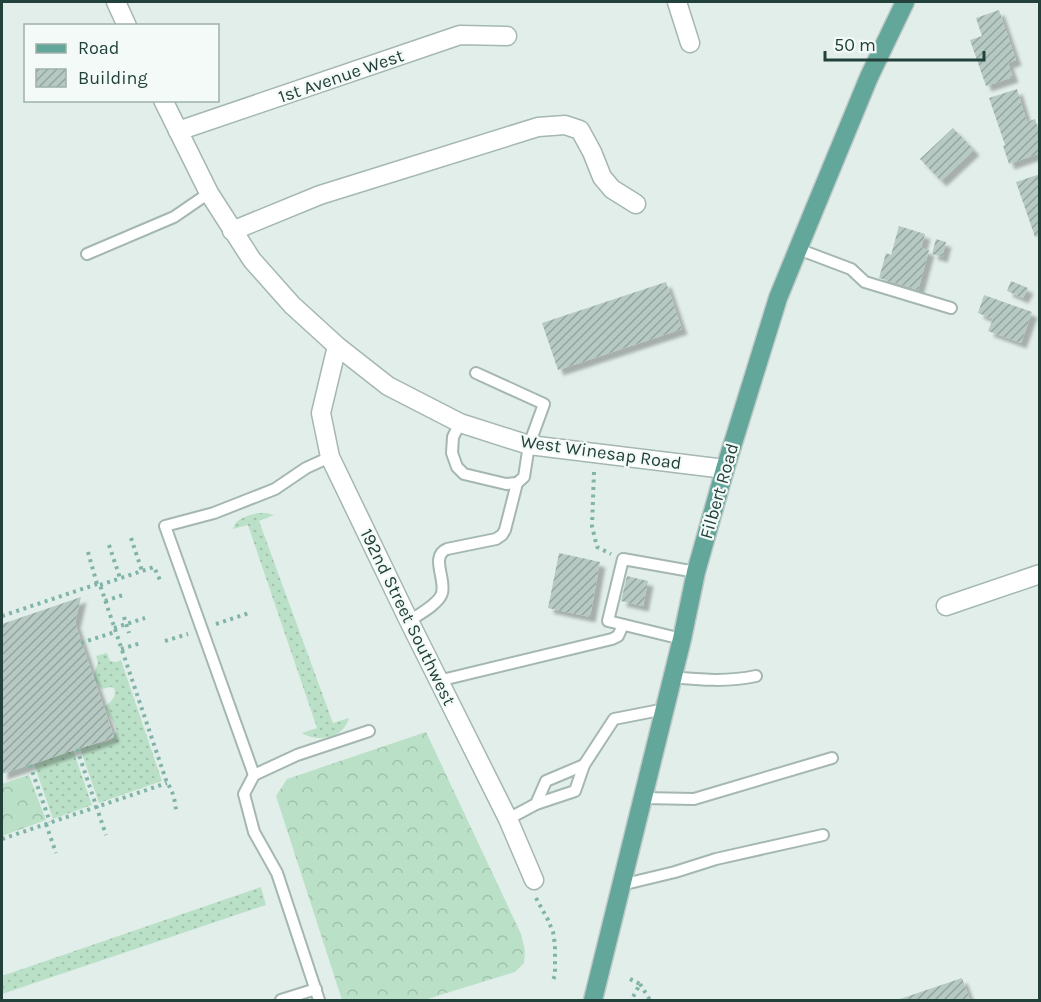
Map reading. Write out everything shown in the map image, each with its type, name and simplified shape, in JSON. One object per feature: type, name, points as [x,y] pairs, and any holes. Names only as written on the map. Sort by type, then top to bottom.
[{"type":"main road","name":"Filbert Road","points":[[593,1000],[682,639],[696,572],[778,298],[869,77],[906,2]]},
{"type":"street","points":[[116,2],[127,24]]},
{"type":"street","points":[[677,2],[690,43]]},
{"type":"street","name":"1st Avenue West","points":[[178,131],[460,35],[507,36]]},
{"type":"street","name":"West Winesap Road","points":[[164,102],[209,193],[252,260],[292,305],[337,346],[388,386],[460,423],[529,446],[725,469]]},
{"type":"street","points":[[232,231],[320,195],[538,127],[565,125],[580,130],[602,177],[612,189],[636,204]]},
{"type":"street","name":"192nd Street Southwest","points":[[337,346],[321,413],[330,457],[438,681],[508,819],[534,880]]},
{"type":"street","points":[[946,606],[1040,574]]},
{"type":"lane","points":[[87,254],[174,217],[209,193]]},
{"type":"lane","points":[[798,249],[851,269],[865,282],[951,308]]},
{"type":"lane","points":[[409,621],[437,601],[442,593],[439,557],[442,551],[502,536],[518,483],[524,477],[529,446],[544,404],[476,373]]},
{"type":"lane","points":[[460,423],[453,437],[452,453],[457,467],[464,474],[506,484],[518,483]]},
{"type":"lane","points":[[254,775],[165,526],[214,513],[275,489],[306,468],[330,457]]},
{"type":"lane","points":[[682,639],[608,621],[623,559],[696,572]]},
{"type":"lane","points":[[438,681],[612,639],[618,636],[623,625]]},
{"type":"lane","points":[[672,677],[710,681],[738,680],[756,676]]},
{"type":"lane","points":[[508,819],[536,804],[575,791],[584,765],[614,719],[665,709]]},
{"type":"lane","points":[[320,1000],[277,873],[254,832],[244,794],[254,775],[297,755],[369,731]]},
{"type":"lane","points":[[643,798],[694,799],[832,759]]},
{"type":"lane","points":[[536,804],[546,782],[584,765]]},
{"type":"lane","points":[[621,885],[716,859],[823,834]]},
{"type":"lane","points":[[281,1000],[316,989]]},
{"type":"path","points":[[594,473],[591,526],[597,547]]},
{"type":"path","points":[[131,538],[142,571]]},
{"type":"path","points":[[109,545],[120,578]]},
{"type":"path","points":[[88,552],[175,801],[176,810]]},
{"type":"path","points":[[2,616],[154,567],[160,580]]},
{"type":"path","points":[[105,601],[123,595]]},
{"type":"path","points":[[215,624],[249,613]]},
{"type":"path","points":[[124,617],[129,633]]},
{"type":"path","points":[[81,643],[146,618]]},
{"type":"path","points":[[165,641],[182,636]]},
{"type":"path","points":[[121,650],[141,643]]},
{"type":"path","points":[[77,749],[106,835]]},
{"type":"path","points":[[30,765],[56,853]]},
{"type":"path","points":[[2,839],[167,783]]},
{"type":"path","points":[[534,880],[534,895],[553,932],[557,975],[552,983]]},
{"type":"path","points":[[630,979],[640,984],[650,1000]]},
{"type":"path","points":[[633,997],[640,984]]},
{"type":"green space","points":[[258,513],[274,515],[259,521],[333,723],[349,718],[342,730],[330,737],[315,738],[302,733],[317,728],[248,525],[233,529],[239,520]]},
{"type":"green space","points":[[107,653],[110,661],[121,660],[162,781],[99,803],[80,748],[111,740],[117,731],[105,707],[114,696],[114,688],[102,689],[94,676],[98,663],[96,656]]},
{"type":"green space","points":[[426,732],[521,934],[525,951],[524,963],[515,972],[424,1000],[342,1000],[276,796],[287,779]]},
{"type":"green space","points":[[73,750],[92,805],[53,819],[34,764]]},
{"type":"green space","points":[[29,775],[46,820],[2,836],[2,784]]},
{"type":"green space","points":[[261,887],[266,905],[2,994],[2,976]]},
{"type":"building","points":[[999,10],[1016,60],[1008,63],[1013,77],[986,86],[970,40],[982,36],[976,18]]},
{"type":"building","points":[[1017,89],[1027,122],[1035,119],[1040,135],[1040,153],[1009,164],[989,98]]},
{"type":"building","points":[[953,128],[974,150],[941,181],[920,159]]},
{"type":"building","points":[[1040,174],[1040,235],[1035,237],[1016,182]]},
{"type":"building","points":[[899,226],[925,234],[921,248],[929,250],[918,290],[879,278],[886,253],[891,255]]},
{"type":"building","points":[[936,239],[946,242],[942,257],[932,254]]},
{"type":"building","points":[[1011,281],[1028,288],[1023,298],[1007,291]]},
{"type":"building","points":[[666,282],[682,329],[558,370],[542,323]]},
{"type":"building","points":[[984,295],[1032,312],[1021,343],[988,331],[993,319],[978,313]]},
{"type":"building","points":[[559,553],[600,562],[590,617],[548,608]]},
{"type":"building","points":[[627,576],[648,581],[643,606],[621,601]]},
{"type":"building","points":[[81,597],[75,623],[114,737],[2,774],[2,624]]},
{"type":"building","points":[[962,978],[970,1000],[897,1000]]}]
